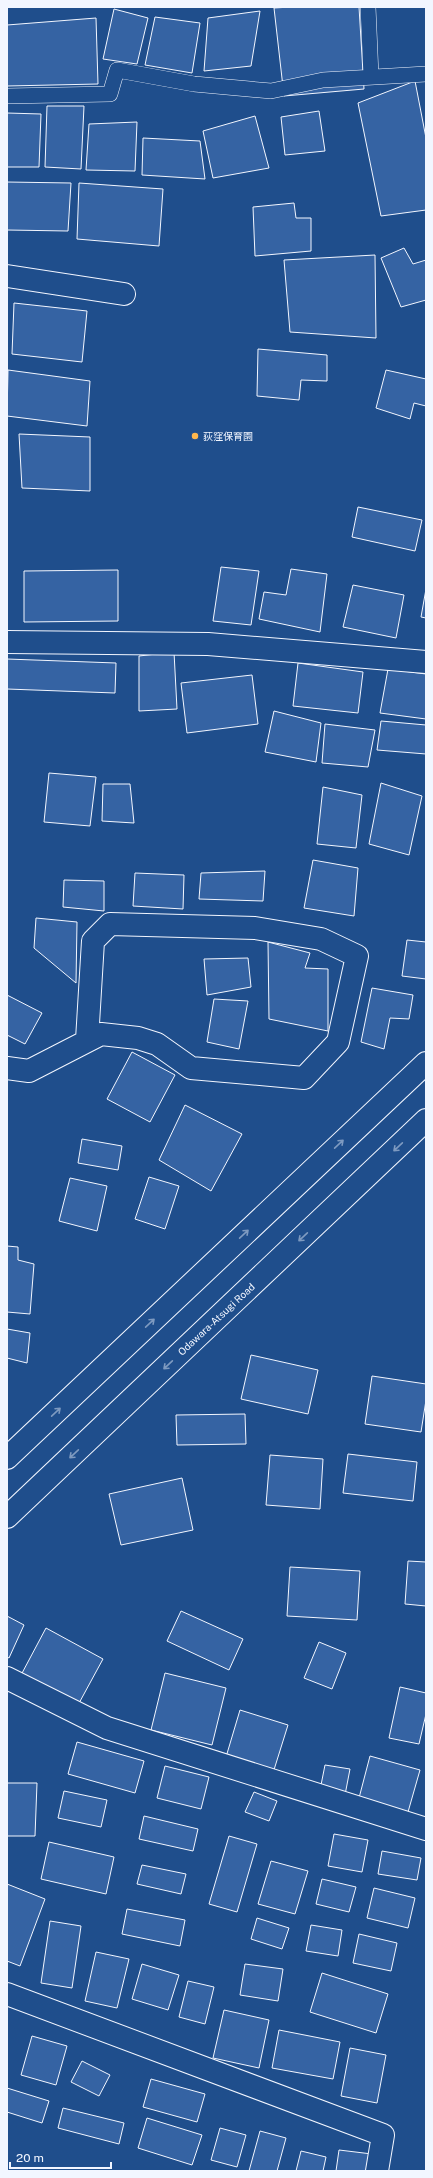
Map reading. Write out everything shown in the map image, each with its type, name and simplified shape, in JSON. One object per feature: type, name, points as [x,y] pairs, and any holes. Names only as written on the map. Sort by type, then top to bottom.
[{"type":"main road","points":[[7,276],[124,294]]},
{"type":"main road","points":[[7,642],[208,644],[426,662]]},
{"type":"main road","points":[[7,1068],[29,1071],[101,1034],[138,1038],[157,1044],[191,1068],[304,1078],[338,1042],[357,956],[321,939],[255,928],[110,924],[93,941],[87,1040]]},
{"type":"main road","points":[[7,1458],[426,1063]]},
{"type":"main road","name":"Odawara-Atsugi Road","points":[[7,1517],[426,1120]]},
{"type":"main road","points":[[7,1678],[107,1728],[426,1829]]},
{"type":"main road","points":[[7,1994],[383,2135],[377,2171]]},
{"type":"lane","points":[[368,7],[371,76]]},
{"type":"lane","points":[[7,96],[110,94],[117,70],[194,84],[271,91],[323,80],[371,76],[426,74]]},
{"type":"building","points":[[359,7],[364,89],[284,96],[274,8]]},
{"type":"building","points":[[114,9],[148,18],[137,64],[103,59]]},
{"type":"building","points":[[260,11],[251,66],[204,71],[208,18]]},
{"type":"building","points":[[155,17],[200,23],[192,73],[145,65]]},
{"type":"building","points":[[96,18],[98,84],[7,86],[7,25]]},
{"type":"building","points":[[415,81],[426,138],[426,210],[381,216],[358,103]]},
{"type":"building","points":[[47,106],[84,106],[81,169],[45,167]]},
{"type":"building","points":[[319,111],[325,151],[285,155],[281,117]]},
{"type":"building","points":[[7,113],[41,114],[39,167],[7,167]]},
{"type":"building","points":[[255,116],[269,168],[213,178],[203,131]]},
{"type":"building","points":[[137,122],[135,171],[86,170],[89,124]]},
{"type":"building","points":[[143,138],[200,141],[205,179],[142,175]]},
{"type":"building","points":[[7,182],[71,183],[68,231],[7,230]]},
{"type":"building","points":[[79,183],[163,189],[159,246],[77,239]]},
{"type":"building","points":[[294,203],[296,218],[311,218],[311,251],[255,256],[253,207]]},
{"type":"building","points":[[404,248],[413,264],[426,260],[426,300],[401,307],[381,258]]},
{"type":"building","points":[[375,255],[376,338],[290,332],[284,260]]},
{"type":"building","points":[[14,303],[87,311],[82,362],[12,354]]},
{"type":"building","points":[[258,349],[327,355],[327,381],[301,380],[299,400],[257,396]]},
{"type":"building","points":[[8,370],[90,381],[87,426],[7,416]]},
{"type":"building","points":[[386,370],[426,379],[426,406],[414,403],[410,419],[376,408]]},
{"type":"building","points":[[19,434],[90,437],[90,491],[22,488]]},
{"type":"building","points":[[358,507],[422,520],[415,551],[352,537]]},
{"type":"building","points":[[221,567],[259,571],[251,625],[213,621]]},
{"type":"building","points":[[291,569],[327,574],[320,632],[259,619],[264,592],[286,595]]},
{"type":"building","points":[[118,570],[118,621],[24,622],[24,571]]},
{"type":"building","points":[[353,585],[404,595],[396,638],[343,627]]},
{"type":"building","points":[[426,589],[426,618],[421,617]]},
{"type":"building","points":[[174,652],[177,709],[139,711],[139,656]]},
{"type":"building","points":[[7,659],[116,663],[115,693],[7,689]]},
{"type":"building","points":[[298,663],[363,672],[358,713],[293,706]]},
{"type":"building","points":[[388,669],[426,674],[426,719],[380,713]]},
{"type":"building","points":[[252,675],[258,724],[187,733],[181,683]]},
{"type":"building","points":[[274,711],[321,723],[316,762],[265,752]]},
{"type":"building","points":[[381,721],[426,725],[426,754],[377,750]]},
{"type":"building","points":[[325,724],[375,730],[368,767],[322,763]]},
{"type":"building","points":[[49,773],[96,777],[90,826],[44,822]]},
{"type":"building","points":[[381,783],[422,796],[409,855],[369,844]]},
{"type":"building","points":[[103,784],[130,784],[134,823],[102,821]]},
{"type":"building","points":[[323,787],[362,795],[356,848],[317,844]]},
{"type":"building","points":[[313,860],[358,868],[354,916],[304,908]]},
{"type":"building","points":[[265,871],[263,901],[199,899],[201,873]]},
{"type":"building","points":[[135,873],[184,875],[183,909],[133,906]]},
{"type":"building","points":[[64,880],[104,881],[104,911],[63,907]]},
{"type":"building","points":[[36,918],[77,922],[76,983],[34,948]]},
{"type":"building","points":[[407,940],[426,942],[426,979],[402,976]]},
{"type":"building","points":[[268,942],[310,953],[305,968],[328,969],[328,1031],[269,1019]]},
{"type":"building","points":[[248,958],[251,987],[207,995],[204,959]]},
{"type":"building","points":[[372,988],[413,995],[409,1019],[390,1018],[384,1049],[361,1042]]},
{"type":"building","points":[[7,995],[42,1013],[25,1044],[7,1035]]},
{"type":"building","points":[[214,999],[248,1001],[239,1049],[207,1042]]},
{"type":"building","points":[[132,1052],[175,1075],[150,1122],[107,1099]]},
{"type":"building","points":[[185,1105],[242,1134],[211,1191],[159,1160]]},
{"type":"building","points":[[82,1139],[122,1146],[118,1170],[78,1163]]},
{"type":"building","points":[[149,1177],[179,1186],[165,1229],[135,1219]]},
{"type":"building","points":[[70,1178],[107,1186],[97,1231],[59,1221]]},
{"type":"building","points":[[7,1246],[18,1247],[18,1260],[34,1264],[30,1314],[7,1312]]},
{"type":"building","points":[[7,1329],[30,1333],[27,1363],[7,1358]]},
{"type":"building","points":[[251,1355],[318,1370],[308,1414],[241,1399]]},
{"type":"building","points":[[372,1376],[426,1384],[426,1400],[421,1432],[365,1424]]},
{"type":"building","points":[[245,1414],[246,1444],[177,1445],[176,1415]]},
{"type":"building","points":[[348,1454],[417,1462],[413,1501],[343,1493]]},
{"type":"building","points":[[270,1455],[323,1459],[320,1509],[266,1505]]},
{"type":"building","points":[[182,1478],[193,1530],[121,1545],[109,1494]]},
{"type":"building","points":[[408,1561],[426,1562],[426,1606],[405,1604]]},
{"type":"building","points":[[290,1567],[360,1571],[357,1620],[287,1616]]},
{"type":"building","points":[[181,1611],[243,1639],[229,1670],[167,1641]]},
{"type":"building","points":[[7,1616],[24,1625],[9,1658],[7,1657]]},
{"type":"building","points":[[46,1628],[103,1659],[78,1705],[21,1675]]},
{"type":"building","points":[[319,1642],[346,1653],[332,1689],[304,1678]]},
{"type":"building","points":[[165,1673],[226,1688],[212,1745],[151,1730]]},
{"type":"building","points":[[400,1687],[426,1693],[426,1714],[419,1744],[389,1738]]},
{"type":"building","points":[[240,1710],[288,1725],[273,1773],[226,1757]]},
{"type":"building","points":[[77,1742],[144,1761],[135,1793],[68,1774]]},
{"type":"building","points":[[370,1756],[420,1770],[408,1812],[359,1798]]},
{"type":"building","points":[[325,1765],[350,1769],[345,1795],[320,1790]]},
{"type":"building","points":[[165,1766],[209,1777],[201,1809],[157,1798]]},
{"type":"building","points":[[7,1783],[37,1783],[35,1836],[7,1836]]},
{"type":"building","points":[[64,1791],[107,1800],[101,1827],[58,1818]]},
{"type":"building","points":[[254,1792],[277,1801],[269,1821],[245,1812]]},
{"type":"building","points":[[144,1816],[198,1829],[193,1851],[139,1839]]},
{"type":"building","points":[[334,1834],[368,1840],[362,1872],[328,1866]]},
{"type":"building","points":[[229,1836],[257,1844],[237,1912],[209,1904]]},
{"type":"building","points":[[49,1842],[114,1857],[106,1894],[41,1879]]},
{"type":"building","points":[[382,1851],[421,1858],[417,1880],[378,1874]]},
{"type":"building","points":[[271,1861],[308,1871],[295,1914],[258,1904]]},
{"type":"building","points":[[142,1865],[186,1874],[181,1894],[137,1884]]},
{"type":"building","points":[[322,1879],[356,1887],[349,1912],[316,1904]]},
{"type":"building","points":[[7,1884],[45,1899],[20,1966],[7,1961]]},
{"type":"building","points":[[374,1888],[415,1898],[408,1928],[367,1918]]},
{"type":"building","points":[[127,1909],[185,1920],[180,1946],[122,1934]]},
{"type":"building","points":[[257,1918],[289,1928],[282,1949],[251,1939]]},
{"type":"building","points":[[50,1921],[81,1926],[72,1988],[41,1983]]},
{"type":"building","points":[[311,1925],[342,1930],[338,1956],[306,1951]]},
{"type":"building","points":[[359,1934],[397,1943],[391,1971],[353,1963]]},
{"type":"building","points":[[96,1952],[129,1959],[117,2008],[85,2001]]},
{"type":"building","points":[[142,1964],[179,1975],[168,2010],[132,1999]]},
{"type":"building","points":[[245,1964],[283,1969],[278,2001],[240,1995]]},
{"type":"building","points":[[322,1973],[388,1994],[376,2033],[310,2012]]},
{"type":"building","points":[[188,1981],[214,1987],[205,2024],[179,2017]]},
{"type":"building","points":[[224,2010],[269,2020],[259,2068],[213,2058]]},
{"type":"building","points":[[279,2030],[340,2042],[333,2079],[272,2068]]},
{"type":"building","points":[[32,2036],[67,2046],[56,2085],[21,2075]]},
{"type":"building","points":[[350,2048],[386,2055],[377,2103],[341,2096]]},
{"type":"building","points":[[82,2061],[110,2075],[99,2096],[71,2082]]},
{"type":"building","points":[[151,2079],[205,2094],[197,2122],[143,2107]]},
{"type":"building","points":[[7,2088],[49,2101],[42,2123],[7,2112]]},
{"type":"building","points":[[63,2108],[124,2123],[119,2144],[58,2128]]},
{"type":"building","points":[[147,2118],[202,2135],[192,2165],[138,2148]]},
{"type":"building","points":[[220,2128],[246,2135],[237,2167],[211,2160]]},
{"type":"building","points":[[260,2131],[286,2138],[277,2171],[249,2171]]},
{"type":"building","points":[[339,2150],[372,2154],[370,2171],[336,2171]]},
{"type":"building","points":[[301,2151],[326,2157],[323,2171],[296,2171]]},
{"type":"place","name":"荻窪保育園","points":[[195,436]]}]
